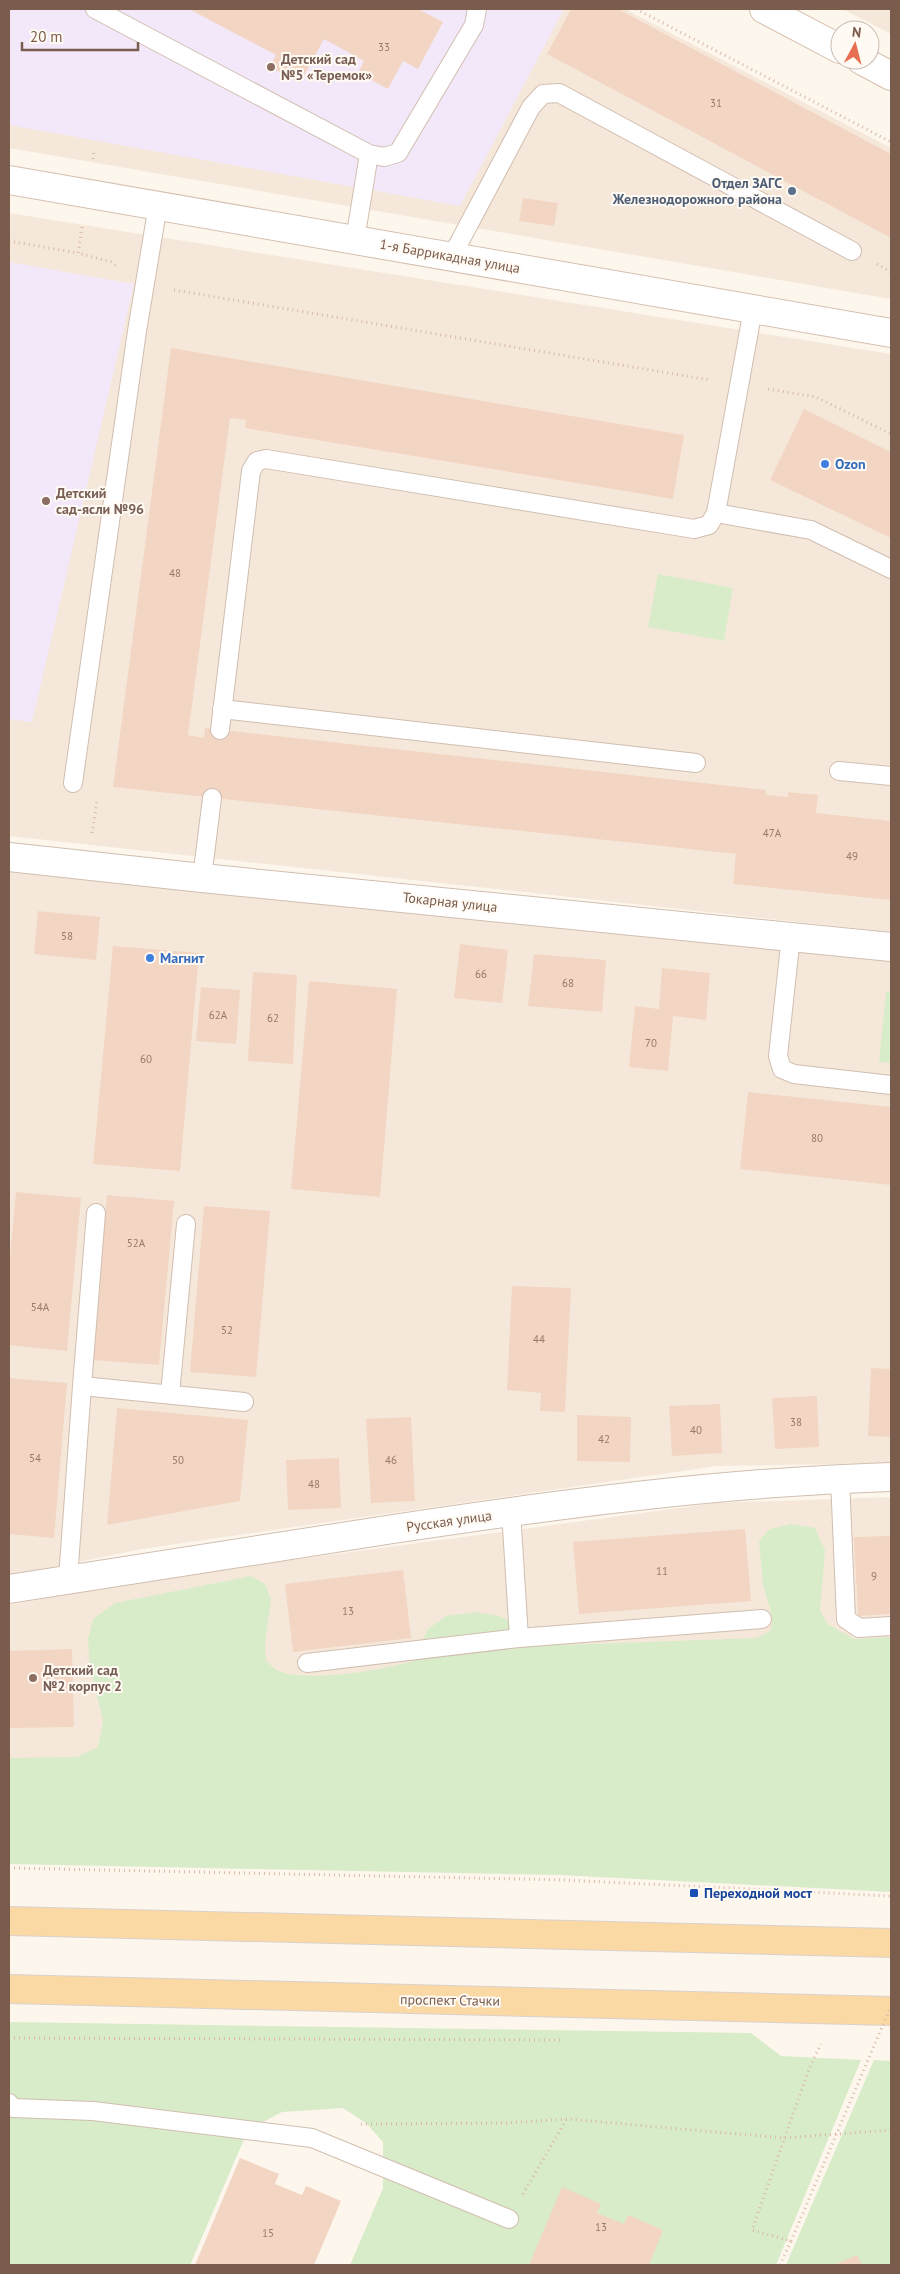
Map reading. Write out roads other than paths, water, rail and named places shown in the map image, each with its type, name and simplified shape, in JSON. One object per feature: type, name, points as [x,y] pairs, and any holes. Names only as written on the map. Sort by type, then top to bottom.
[{"type":"main road","points":[[9,1921],[891,1943]]},
{"type":"main road","name":"проспект Стачки","points":[[9,1989],[891,2011]]},
{"type":"street","points":[[764,9],[830,44]]},
{"type":"street","points":[[880,70],[891,76]]},
{"type":"street","name":"1-я Баррикадная улица","points":[[9,180],[891,333]]},
{"type":"street","name":"Токарная улица","points":[[9,857],[891,947]]},
{"type":"street","name":"Русская улица","points":[[9,1589],[511,1511],[659,1492],[840,1478],[891,1477]]},
{"type":"lane","points":[[95,9],[368,154],[384,158],[398,153],[474,25],[477,9]]},
{"type":"lane","points":[[452,256],[531,107],[543,94],[560,93],[852,251]]},
{"type":"lane","points":[[355,240],[368,154]]},
{"type":"lane","points":[[73,782],[158,205]]},
{"type":"lane","points":[[220,730],[251,472],[257,461],[266,459],[694,529],[709,525],[716,513],[753,309]]},
{"type":"lane","points":[[716,513],[811,530],[891,569]]},
{"type":"lane","points":[[222,708],[696,763]]},
{"type":"lane","points":[[839,771],[891,776]]},
{"type":"lane","points":[[202,878],[212,798]]},
{"type":"lane","points":[[791,936],[778,1056],[782,1069],[794,1074],[891,1085]]},
{"type":"lane","points":[[68,1579],[96,1212]]},
{"type":"lane","points":[[170,1394],[186,1224]]},
{"type":"lane","points":[[82,1386],[244,1402]]},
{"type":"lane","points":[[840,1478],[846,1619],[859,1628],[891,1626]]},
{"type":"lane","points":[[511,1511],[519,1638]]},
{"type":"lane","points":[[307,1663],[519,1638],[762,1619]]},
{"type":"lane","points":[[9,2103],[14,2108],[93,2111],[312,2138],[509,2219]]},
{"type":"place","name":"Детский сад №5 «Теремок»","points":[[271,67]]},
{"type":"place","name":"Отдел ЗАГС Железнодорожного района","points":[[792,191]]},
{"type":"place","name":"Ozon","points":[[825,464]]},
{"type":"place","name":"Детский сад-ясли №96","points":[[46,501]]},
{"type":"place","name":"Магнит","points":[[150,958]]},
{"type":"place","name":"Детский сад №2 корпус 2","points":[[33,1678]]},
{"type":"place","name":"Переходной мост","points":[[694,1893]]}]
